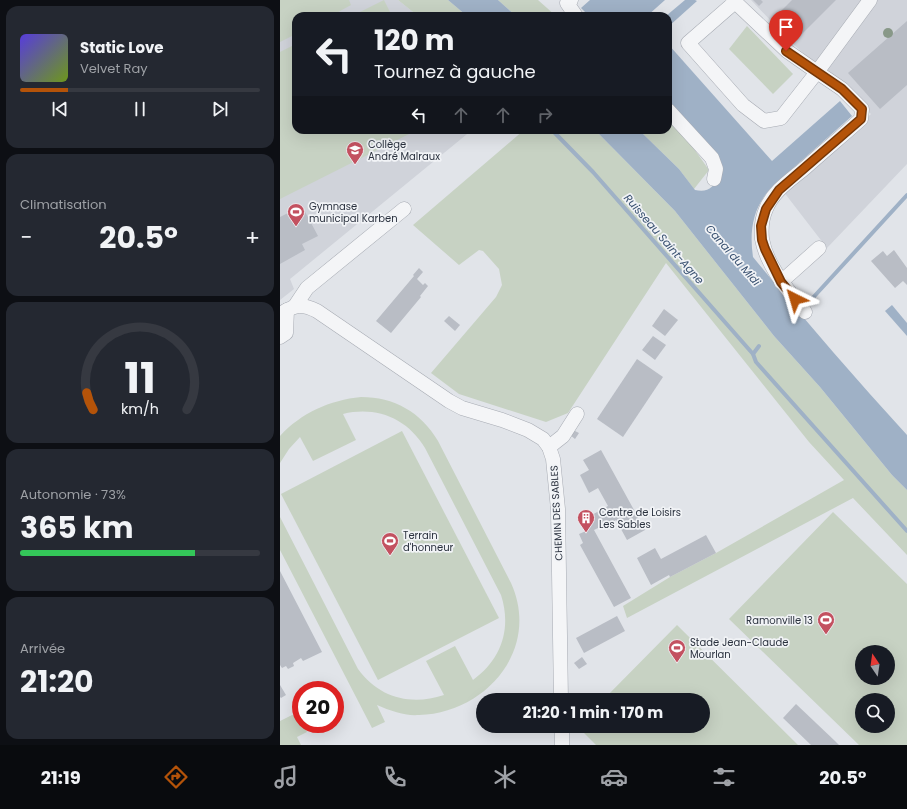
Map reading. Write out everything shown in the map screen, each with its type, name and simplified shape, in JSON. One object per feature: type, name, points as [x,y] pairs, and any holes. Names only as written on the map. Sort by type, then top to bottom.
[{"type":"street","points":[[571,0],[567,3],[573,12]]},
{"type":"street","points":[[805,312],[781,282],[773,268],[762,240],[761,226],[766,209],[779,190],[861,119],[862,109],[842,89],[817,72],[786,51],[734,1],[688,43],[743,105],[764,121],[781,118],[817,72],[870,0]]},
{"type":"street","points":[[672,114],[712,158],[716,169],[714,179]]},
{"type":"street","points":[[280,337],[286,333],[287,310],[307,288],[404,209]]},
{"type":"street","points":[[781,282],[819,248]]},
{"type":"street","points":[[287,310],[308,306],[449,401],[462,408],[533,433],[543,439],[549,447],[563,436],[577,414]]},
{"type":"street","name":"CHEMIN DES SABLES","points":[[549,447],[554,459],[553,506],[561,544],[563,622],[561,693]]},
{"type":"street","points":[[562,733],[562,745]]},
{"type":"shaded area","name":"Collège André Malraux","points":[[280,0],[398,0],[413,12],[292,12],[292,134],[467,134],[290,279],[294,289],[280,300]]},
{"type":"shaded area","points":[[751,0],[907,0],[907,164],[827,248],[783,191],[871,114],[792,43]]},
{"type":"green space","points":[[280,0],[349,0],[351,5],[338,12],[292,12],[292,36],[280,42]]},
{"type":"green space","points":[[384,0],[390,12],[360,12]]},
{"type":"green space","points":[[398,0],[448,0],[462,12],[413,12]]},
{"type":"green space","points":[[498,0],[538,0],[552,12],[512,12]]},
{"type":"green space","points":[[747,26],[793,74],[773,94],[729,49]]},
{"type":"green space","points":[[292,46],[292,134],[409,134],[280,199],[280,52]]},
{"type":"green space","points":[[672,122],[680,129],[709,170],[694,189],[679,169],[643,134],[672,134]]},
{"type":"green space","points":[[519,134],[599,134],[675,211],[774,336],[820,387],[892,475],[907,490],[907,555],[853,498],[627,618],[623,606],[670,577],[716,553],[844,480],[809,442],[666,263],[568,413],[546,422],[459,394],[431,373],[496,297],[502,285],[499,269],[483,251],[479,250],[459,265],[413,225]]},
{"type":"green space","points":[[361,397],[373,398],[395,403],[415,414],[431,431],[438,441],[511,583],[518,608],[519,631],[513,653],[501,673],[485,690],[481,693],[476,693],[476,696],[466,703],[443,711],[419,715],[398,713],[377,705],[385,722],[372,728],[280,550],[280,517],[358,669],[366,679],[386,693],[396,697],[420,700],[444,695],[426,661],[455,646],[473,680],[491,663],[497,653],[502,643],[505,620],[501,595],[425,448],[418,438],[400,422],[379,413],[355,412],[343,414],[356,440],[313,461],[300,437],[289,449],[280,463],[280,436],[288,428],[307,414],[317,409],[338,401]]},
{"type":"green space","name":"Terrain d'honneur","points":[[402,431],[499,618],[378,680],[281,494]]},
{"type":"green space","name":"Ramonville 13","points":[[833,512],[907,584],[907,745],[859,745],[729,619]]},
{"type":"green space","name":"Stade Jean-Claude Mourlan","points":[[677,625],[798,745],[596,745],[584,733],[710,733],[710,693],[610,693]]},
{"type":"green space","points":[[292,715],[292,733],[305,733],[297,737],[301,745],[280,745],[280,721]]},
{"type":"water","points":[[448,0],[498,0],[512,12],[462,12]]},
{"type":"water","points":[[590,0],[665,0],[652,12],[585,12],[581,8]]},
{"type":"water","points":[[685,0],[697,1],[672,23],[672,12],[671,12]]},
{"type":"water","name":"Canal du Midi","points":[[672,48],[772,161],[840,101],[852,116],[774,185],[761,201],[754,218],[752,228],[753,257],[829,347],[907,435],[907,490],[892,475],[820,387],[774,336],[675,211],[599,134],[643,134],[679,169],[695,190],[707,190],[713,186],[719,176],[672,110]]},
{"type":"water","points":[[892,305],[907,323],[907,336],[885,311]]},
{"type":"building","points":[[753,0],[761,0],[763,2],[759,6]]},
{"type":"building","points":[[792,0],[836,0],[801,35],[779,13]]},
{"type":"building","points":[[907,21],[907,85],[880,109],[848,73]]},
{"type":"building","name":"Gymnase municipal Karben","points":[[302,206],[318,236],[302,244],[305,250],[280,264],[280,217]]},
{"type":"building","points":[[894,250],[907,268],[907,285],[903,281],[895,288],[871,261],[883,251],[887,256]]},
{"type":"building","points":[[419,268],[423,272],[417,279],[423,285],[425,283],[428,286],[420,296],[421,297],[391,333],[376,321]]},
{"type":"building","points":[[664,309],[678,320],[665,336],[652,326]]},
{"type":"building","points":[[449,316],[460,325],[455,331],[444,321]]},
{"type":"building","points":[[653,336],[666,345],[655,360],[642,350]]},
{"type":"building","points":[[637,359],[663,377],[623,437],[597,419]]},
{"type":"building","points":[[573,430],[579,433],[575,439],[570,435]]},
{"type":"building","name":"Centre de Loisirs Les Sables","points":[[601,450],[645,530],[627,540],[616,520],[594,530],[631,598],[614,607],[580,545],[583,543],[579,534],[586,531],[581,521],[608,506],[598,488],[589,493],[580,475],[589,470],[583,460]]},
{"type":"building","points":[[706,535],[716,553],[670,577],[669,575],[651,585],[637,558],[655,548],[661,559]]},
{"type":"building","points":[[280,571],[322,652],[303,661],[301,658],[293,663],[294,666],[288,669],[286,666],[282,668],[280,665]]},
{"type":"building","points":[[617,616],[625,631],[584,653],[576,638]]},
{"type":"building","points":[[582,657],[587,664],[579,669],[574,663]]},
{"type":"building","points":[[280,685],[286,695],[281,698],[280,697]]},
{"type":"building","points":[[796,704],[839,745],[811,745],[783,718]]},
{"type":"waterway","name":"Ruisseau Saint-Agne","points":[[556,134],[593,172],[753,354],[759,346]]},
{"type":"waterway","points":[[809,302],[907,195]]},
{"type":"waterway","points":[[753,354],[756,362],[907,531]]},
{"type":"place","name":"Collège André Malraux","points":[[355,165]]},
{"type":"place","name":"Gymnase municipal Karben","points":[[296,227]]},
{"type":"place","name":"Centre de Loisirs Les Sables","points":[[586,533]]},
{"type":"place","name":"Terrain d'honneur","points":[[390,556]]},
{"type":"place","name":"Ramonville 13","points":[[826,635]]},
{"type":"place","name":"Stade Jean-Claude Mourlan","points":[[677,663]]},
{"type":"route","points":[[786,51],[842,89],[862,109],[861,119],[779,190],[774,195],[766,209],[761,226],[762,240],[773,268],[781,282],[795,299]]}]
